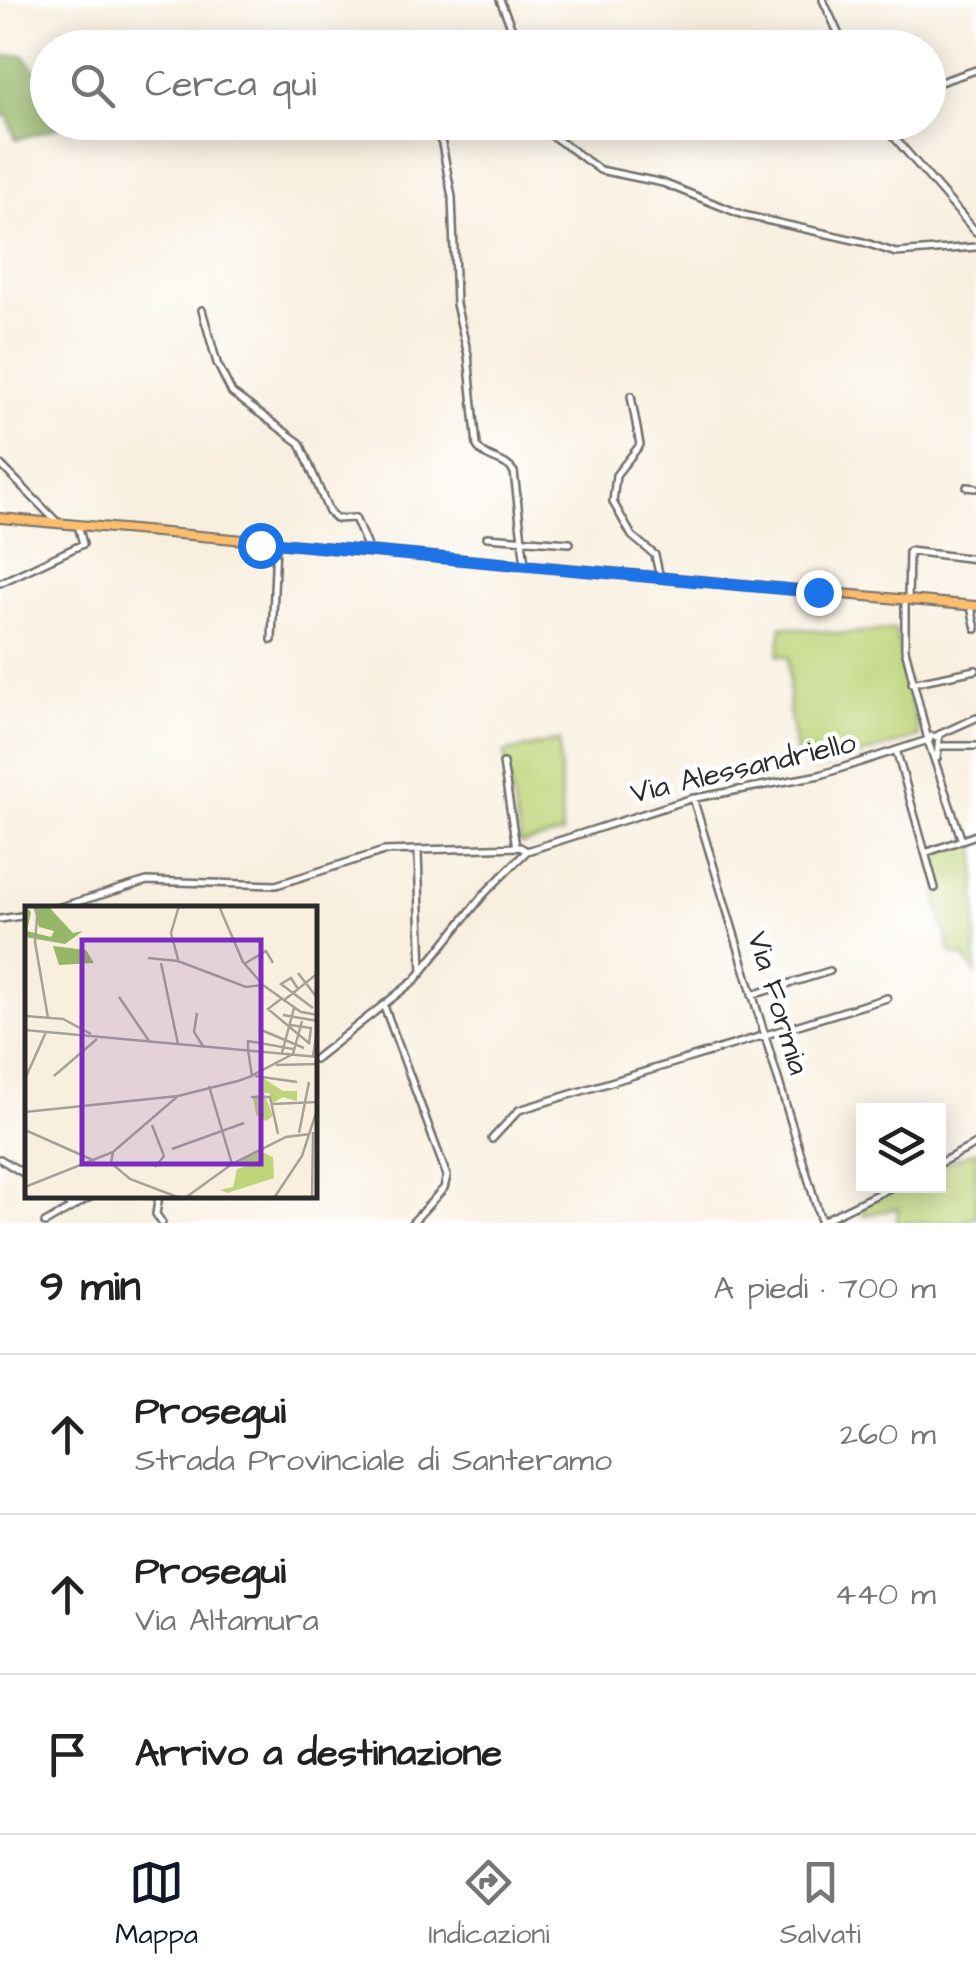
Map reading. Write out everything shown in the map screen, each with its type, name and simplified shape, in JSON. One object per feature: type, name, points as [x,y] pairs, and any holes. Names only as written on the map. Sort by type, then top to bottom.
[{"type":"main road","points":[[0,518],[258,545],[276,543],[973,606]]},
{"type":"street","points":[[500,0],[512,30]]},
{"type":"street","points":[[823,0],[837,30]]},
{"type":"street","points":[[946,80],[976,70]]},
{"type":"street","points":[[440,140],[452,197],[456,304],[468,354],[476,446],[484,456],[508,464],[514,472],[526,566]]},
{"type":"street","points":[[558,140],[600,170],[663,183],[743,215],[863,242],[896,254],[976,247]]},
{"type":"street","points":[[895,140],[976,232]]},
{"type":"street","points":[[202,310],[217,363],[232,393],[300,443],[329,512],[336,519],[355,518],[368,552]]},
{"type":"street","points":[[631,396],[640,446],[616,475],[613,502],[632,536],[655,555],[660,578]]},
{"type":"street","points":[[0,464],[58,524]]},
{"type":"street","points":[[966,487],[976,488]]},
{"type":"street","points":[[0,583],[82,544],[78,525]]},
{"type":"street","points":[[487,537],[570,543]]},
{"type":"street","points":[[272,640],[270,612],[276,543]]},
{"type":"street","points":[[961,838],[933,741],[921,726],[903,637],[909,551],[976,559]]},
{"type":"street","points":[[973,606],[976,629]]},
{"type":"street","points":[[912,683],[976,670]]},
{"type":"street","name":"Via Alessandriello","points":[[528,851],[693,798],[820,776],[933,741],[976,718]]},
{"type":"street","points":[[933,741],[976,746]]},
{"type":"street","points":[[897,753],[935,888]]},
{"type":"street","points":[[502,762],[516,847]]},
{"type":"street","name":"Via Formia","points":[[693,798],[820,1222]]},
{"type":"street","points":[[925,853],[950,848],[961,838],[976,835]]},
{"type":"street","points":[[64,906],[147,881],[282,884],[384,851],[418,853],[516,847],[528,851],[484,894],[422,973],[318,1057]]},
{"type":"street","points":[[418,853],[422,973]]},
{"type":"street","points":[[0,919],[25,915]]},
{"type":"street","points":[[752,995],[830,971]]},
{"type":"street","points":[[492,1140],[519,1110],[887,998]]},
{"type":"street","points":[[384,1006],[447,1176],[444,1188],[412,1223]]},
{"type":"street","points":[[946,1160],[976,1144]]},
{"type":"street","points":[[0,1159],[25,1174]]},
{"type":"street","points":[[820,1222],[880,1193]]},
{"type":"street","points":[[61,1198],[72,1207]]},
{"type":"street","points":[[46,1223],[88,1198]]},
{"type":"street","points":[[159,1198],[156,1214],[162,1223]]},
{"type":"green space","points":[[23,55],[30,63],[30,136],[16,140],[7,115],[0,116],[0,57]]},
{"type":"green space","points":[[782,626],[840,634],[895,629],[919,737],[813,770],[810,752],[796,752],[789,710],[789,657],[778,655]]},
{"type":"green space","points":[[559,740],[562,834],[521,844],[504,753]]},
{"type":"green space","points":[[976,838],[976,974],[965,958],[951,953],[936,898],[942,887],[932,855]]},
{"type":"green space","points":[[976,1151],[976,1218],[958,1223],[897,1223],[898,1208],[863,1215],[864,1202],[883,1193],[946,1193],[946,1163]]},
{"type":"route","points":[[260,545],[276,543],[818,592]]}]
